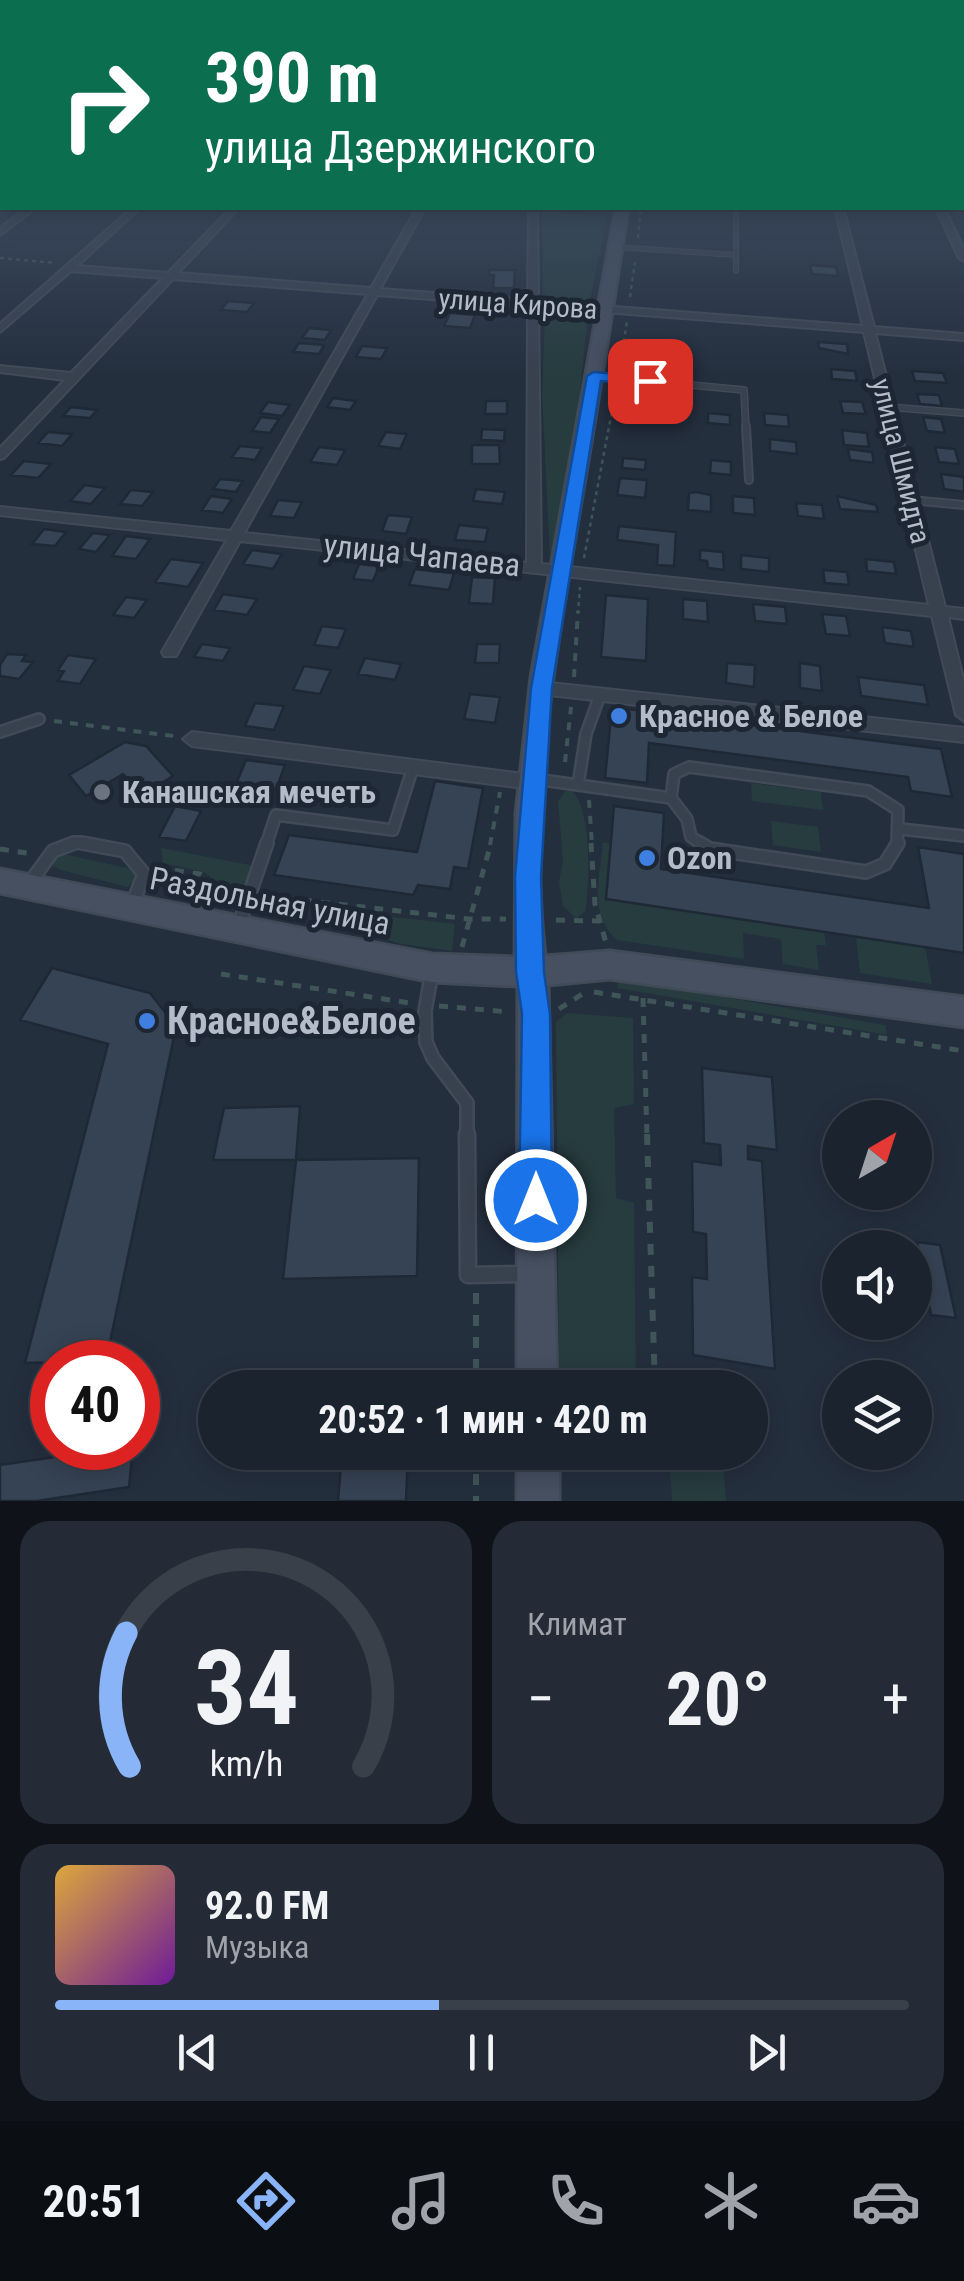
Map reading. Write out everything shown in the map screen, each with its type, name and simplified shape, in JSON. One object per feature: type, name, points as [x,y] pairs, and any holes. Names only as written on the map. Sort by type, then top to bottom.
[{"type":"street","points":[[0,329],[108,234]]},
{"type":"street","points":[[0,456],[211,234]]},
{"type":"street","points":[[170,652],[406,234]]},
{"type":"street","points":[[532,234],[534,567]]},
{"type":"street","points":[[537,1370],[536,1014],[530,972],[525,780],[541,688],[570,570],[594,376],[618,234]]},
{"type":"street","name":"улица Шмидта","points":[[845,234],[964,714]]},
{"type":"street","points":[[953,234],[964,258]]},
{"type":"street","name":"улица Кирова","points":[[73,266],[372,294],[964,337]]},
{"type":"street","points":[[0,369],[73,377]]},
{"type":"street","name":"улица Чапаева","points":[[0,510],[964,614]]},
{"type":"street","points":[[541,688],[964,735]]},
{"type":"street","points":[[192,739],[525,780]]},
{"type":"street","name":"Раздольная улица","points":[[13,884],[237,931],[446,963],[530,972],[610,965],[964,1012]]},
{"type":"street","points":[[538,1470],[538,1501]]},
{"type":"lane","points":[[736,234],[736,271]]},
{"type":"lane","points":[[616,247],[736,254]]},
{"type":"lane","points":[[594,376],[744,390],[749,480]]},
{"type":"lane","points":[[888,408],[964,414]]},
{"type":"lane","points":[[912,500],[964,505]]},
{"type":"lane","points":[[583,785],[586,734],[600,695]]},
{"type":"lane","points":[[0,732],[40,719]]},
{"type":"lane","points":[[237,931],[276,816],[393,830],[413,767]]},
{"type":"lane","points":[[525,780],[671,798],[688,819],[690,838],[702,847],[866,872],[889,862],[900,843],[898,810],[891,802],[868,791],[689,767],[674,774],[671,798]]},
{"type":"lane","points":[[901,828],[964,836]]},
{"type":"lane","points":[[13,884],[53,851],[77,842],[124,851],[144,874],[130,910]]},
{"type":"lane","points":[[446,963],[427,1006],[429,1051],[462,1088],[467,1102],[468,1274],[536,1274]]},
{"type":"path","points":[[0,258],[73,266]]},
{"type":"path","points":[[563,783],[573,692],[570,570],[618,378],[628,312]]},
{"type":"path","points":[[40,719],[192,739]]},
{"type":"path","points":[[446,963],[469,919],[486,870],[500,787],[525,780]]},
{"type":"path","points":[[583,785],[598,922],[602,938],[609,946]]},
{"type":"path","points":[[0,850],[26,856],[53,851]]},
{"type":"path","points":[[144,874],[156,868],[200,874],[219,887],[250,894],[469,919],[506,919]]},
{"type":"path","points":[[556,920],[598,922]]},
{"type":"path","points":[[221,974],[427,1006],[519,1014]]},
{"type":"path","points":[[552,1015],[565,1002],[586,992],[644,998],[964,1052]]},
{"type":"path","points":[[458,996],[458,1007]]},
{"type":"path","points":[[644,998],[654,1370]]},
{"type":"path","points":[[476,1293],[476,1370]]},
{"type":"path","points":[[476,1470],[476,1501]]},
{"type":"green space","points":[[542,234],[603,234],[590,301],[581,305],[543,299]]},
{"type":"green space","points":[[545,312],[588,315],[573,457],[550,558],[542,393]]},
{"type":"green space","points":[[751,783],[821,792],[823,810],[752,801]]},
{"type":"green space","points":[[565,791],[572,791],[579,800],[588,848],[585,912],[576,918],[563,906],[559,882],[563,860],[558,802]]},
{"type":"green space","points":[[771,821],[818,827],[821,852],[773,845]]},
{"type":"green space","points":[[603,842],[611,844],[606,899],[824,932],[826,945],[816,945],[819,970],[783,964],[781,939],[743,933],[744,959],[617,940],[602,919],[599,907]]},
{"type":"green space","points":[[161,848],[255,866],[246,890],[221,885],[204,872],[163,863]]},
{"type":"green space","points":[[59,853],[136,870],[137,878],[127,887],[61,870],[52,866]]},
{"type":"green space","points":[[369,914],[455,924],[452,951],[396,943],[375,934]]},
{"type":"green space","points":[[856,937],[925,947],[932,984],[860,973]]},
{"type":"green space","points":[[620,979],[885,1025],[887,1035],[617,988]]},
{"type":"green space","points":[[567,1013],[633,1018],[634,1104],[614,1108],[616,1198],[634,1203],[636,1370],[559,1370],[556,1022]]},
{"type":"green space","points":[[670,1470],[724,1470],[726,1501],[672,1501]]},
{"type":"building","points":[[810,265],[836,267],[838,276],[812,274]]},
{"type":"building","points":[[489,270],[515,270],[514,288],[493,288],[494,275],[489,275]]},
{"type":"building","points":[[228,301],[254,303],[247,312],[221,310]]},
{"type":"building","points":[[450,313],[475,315],[470,328],[444,326]]},
{"type":"building","points":[[309,328],[331,330],[325,340],[302,338]]},
{"type":"building","points":[[818,342],[847,344],[848,354],[819,348]]},
{"type":"building","points":[[299,343],[324,345],[319,354],[293,352]]},
{"type":"building","points":[[362,346],[387,348],[381,359],[356,357]]},
{"type":"building","points":[[831,369],[855,371],[857,381],[832,379]]},
{"type":"building","points":[[912,371],[943,373],[947,383],[915,381]]},
{"type":"building","points":[[637,384],[665,387],[663,397],[671,399],[670,405],[634,401]]},
{"type":"building","points":[[917,394],[939,395],[942,406],[920,404]]},
{"type":"building","points":[[333,398],[356,401],[350,410],[327,407]]},
{"type":"building","points":[[486,401],[507,401],[507,414],[485,414]]},
{"type":"building","points":[[840,401],[862,402],[866,414],[843,413]]},
{"type":"building","points":[[268,402],[290,405],[282,416],[260,413]]},
{"type":"building","points":[[633,406],[659,408],[658,417],[632,414]]},
{"type":"building","points":[[71,407],[97,410],[90,418],[63,416]]},
{"type":"building","points":[[708,413],[730,415],[730,425],[708,423]]},
{"type":"building","points":[[764,413],[788,415],[789,427],[765,425]]},
{"type":"building","points":[[261,417],[279,419],[270,433],[252,431]]},
{"type":"building","points":[[923,417],[941,419],[945,433],[927,431]]},
{"type":"building","points":[[482,429],[505,430],[504,441],[481,440]]},
{"type":"building","points":[[842,430],[867,433],[869,447],[844,445]]},
{"type":"building","points":[[48,432],[72,434],[62,446],[38,443]]},
{"type":"building","points":[[386,432],[407,434],[400,449],[378,446]]},
{"type":"building","points":[[770,439],[796,442],[797,454],[770,451]]},
{"type":"building","points":[[472,445],[499,445],[500,464],[472,464]]},
{"type":"building","points":[[240,446],[262,448],[255,460],[232,457]]},
{"type":"building","points":[[319,447],[345,450],[337,465],[310,462]]},
{"type":"building","points":[[935,447],[955,449],[959,464],[939,462]]},
{"type":"building","points":[[848,449],[872,452],[874,463],[850,460]]},
{"type":"building","points":[[623,458],[646,460],[645,470],[622,468]]},
{"type":"building","points":[[711,460],[731,462],[731,475],[710,473]]},
{"type":"building","points":[[24,461],[51,464],[38,478],[11,475]]},
{"type":"building","points":[[941,474],[964,477],[964,492],[944,489]]},
{"type":"building","points":[[620,478],[647,480],[645,498],[617,495]]},
{"type":"building","points":[[220,479],[243,481],[236,492],[213,489]]},
{"type":"building","points":[[85,485],[105,488],[91,504],[70,501]]},
{"type":"building","points":[[476,489],[505,492],[502,504],[473,501]]},
{"type":"building","points":[[131,490],[153,492],[142,506],[120,504]]},
{"type":"building","points":[[689,493],[711,495],[711,512],[688,510]]},
{"type":"building","points":[[211,496],[232,499],[223,513],[202,510]]},
{"type":"building","points":[[733,496],[754,498],[755,515],[733,513]]},
{"type":"building","points":[[837,496],[876,505],[878,512],[840,509]]},
{"type":"building","points":[[278,500],[302,502],[294,518],[270,516]]},
{"type":"building","points":[[796,503],[822,505],[824,519],[798,516]]},
{"type":"building","points":[[388,515],[412,517],[406,534],[382,531]]},
{"type":"building","points":[[459,525],[488,528],[485,542],[455,540]]},
{"type":"building","points":[[619,526],[676,532],[674,566],[657,565],[658,545],[617,540]]},
{"type":"building","points":[[44,529],[66,532],[55,546],[32,544]]},
{"type":"building","points":[[93,533],[110,535],[96,552],[79,549]]},
{"type":"building","points":[[126,536],[150,539],[136,559],[112,556]]},
{"type":"building","points":[[252,550],[282,554],[273,569],[243,564]]},
{"type":"building","points":[[700,550],[723,552],[724,570],[708,568],[707,561],[700,560]]},
{"type":"building","points":[[741,555],[769,558],[769,572],[741,569]]},
{"type":"building","points":[[171,559],[203,563],[188,587],[155,582]]},
{"type":"building","points":[[866,559],[894,562],[896,574],[867,571]]},
{"type":"building","points":[[359,564],[379,566],[373,581],[353,579]]},
{"type":"building","points":[[415,569],[454,573],[449,590],[409,585]]},
{"type":"building","points":[[823,570],[847,572],[849,585],[825,583]]},
{"type":"building","points":[[472,577],[495,578],[493,604],[469,603]]},
{"type":"building","points":[[223,594],[257,599],[247,615],[214,610]]},
{"type":"building","points":[[606,595],[648,599],[646,661],[601,657]]},
{"type":"building","points":[[126,597],[147,600],[134,618],[113,615]]},
{"type":"building","points":[[683,599],[707,601],[708,622],[683,619]]},
{"type":"building","points":[[753,604],[785,607],[787,624],[755,621]]},
{"type":"building","points":[[822,614],[846,616],[850,636],[826,634]]},
{"type":"building","points":[[322,626],[346,629],[338,648],[314,645]]},
{"type":"building","points":[[882,627],[911,631],[914,647],[885,643]]},
{"type":"building","points":[[202,644],[230,648],[223,661],[194,657]]},
{"type":"building","points":[[477,644],[500,644],[499,663],[475,663]]},
{"type":"building","points":[[7,654],[26,655],[22,661],[33,662],[19,679],[0,676],[0,665]]},
{"type":"building","points":[[68,655],[96,659],[80,684],[58,681],[64,671],[58,670]]},
{"type":"building","points":[[365,658],[401,664],[395,680],[358,674]]},
{"type":"building","points":[[727,663],[755,665],[754,687],[726,683]]},
{"type":"building","points":[[800,663],[820,666],[822,691],[800,688]]},
{"type":"building","points":[[304,666],[331,670],[320,694],[293,690]]},
{"type":"building","points":[[858,677],[924,685],[928,705],[861,696]]},
{"type":"building","points":[[470,694],[500,697],[495,723],[464,719]]},
{"type":"building","points":[[255,703],[284,706],[274,730],[245,726]]},
{"type":"building","points":[[612,707],[941,749],[952,797],[911,791],[908,777],[649,743],[647,783],[605,778]]},
{"type":"building","points":[[125,742],[146,746],[173,776],[142,795],[123,774],[86,796],[69,775]]},
{"type":"building","points":[[246,760],[285,765],[276,789],[236,784]]},
{"type":"building","points":[[435,781],[483,788],[468,869],[454,867],[450,889],[418,885],[413,895],[274,875],[289,835],[417,852]]},
{"type":"building","points":[[175,806],[201,811],[186,841],[159,837]]},
{"type":"building","points":[[614,806],[664,813],[661,869],[929,908],[918,847],[964,854],[964,953],[606,899]]},
{"type":"building","points":[[52,968],[150,993],[172,1021],[174,1037],[110,1340],[31,1340],[108,1044],[20,1020]]},
{"type":"building","points":[[702,1068],[772,1077],[777,1150],[748,1146],[748,1159],[762,1161],[775,1369],[693,1355],[692,1277],[707,1279],[706,1234],[693,1232],[692,1161],[721,1165],[720,1145],[704,1143]]},
{"type":"building","points":[[300,1106],[296,1160],[213,1160],[224,1108]]},
{"type":"building","points":[[419,1158],[417,1276],[283,1279],[296,1160]]},
{"type":"building","points":[[932,1244],[940,1245],[956,1318],[932,1315]]},
{"type":"building","points":[[30,1461],[30,1470],[131,1470],[129,1487],[37,1501],[0,1501],[0,1465]]},
{"type":"building","points":[[341,1470],[407,1470],[406,1501],[338,1501]]},
{"type":"place","name":"Красное & Белое","points":[[619,716]]},
{"type":"place","name":"Канашская мечеть","points":[[102,792]]},
{"type":"place","name":"Ozon","points":[[647,858]]},
{"type":"place","name":"Красное&Белое","points":[[147,1021]]},
{"type":"route","points":[[536,1200],[536,1014],[530,972],[528,877],[541,688],[594,376],[650,381]]}]
